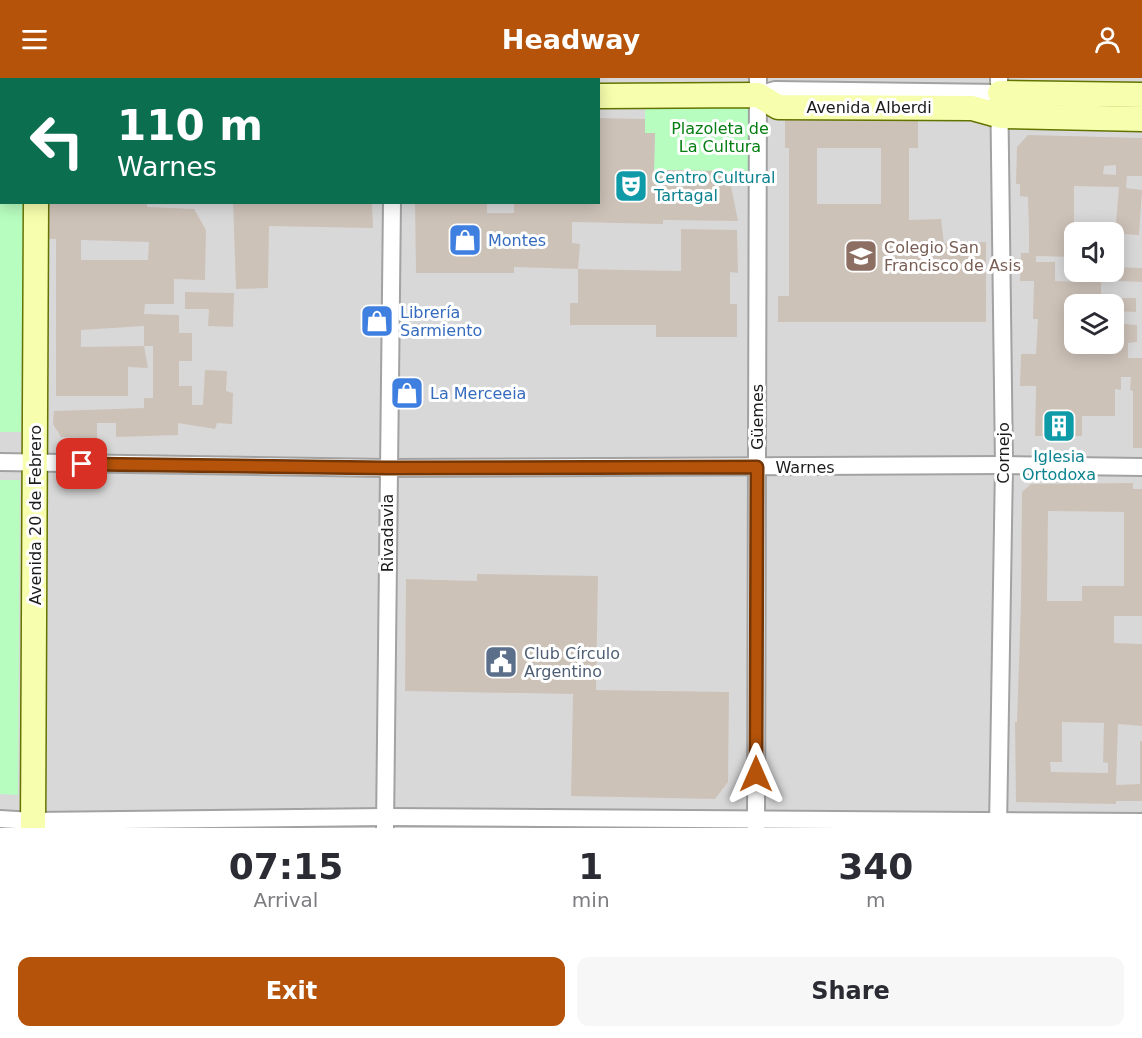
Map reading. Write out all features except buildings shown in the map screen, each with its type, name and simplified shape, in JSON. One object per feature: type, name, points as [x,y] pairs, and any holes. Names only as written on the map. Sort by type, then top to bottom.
[{"type":"main road","name":"Avenida Alberdi","points":[[600,96],[758,87],[778,106],[972,108],[1000,96],[1142,95]]},
{"type":"main road","name":"Avenida Alberdi","points":[[1000,96],[1142,119]]},
{"type":"main road","name":"Avenida 20 de Febrero","points":[[33,825],[36,204]]},
{"type":"street","name":"Güemes","points":[[756,824],[758,87]]},
{"type":"street","name":"Cornejo","points":[[998,825],[1004,465],[1000,96]]},
{"type":"street","name":"Rivadavia","points":[[385,823],[387,468],[392,204]]},
{"type":"street","name":"Warnes","points":[[0,462],[387,468],[1004,465],[1142,467]]},
{"type":"street","points":[[0,819],[33,825],[385,823],[998,825],[1142,822]]},
{"type":"shaded area","points":[[600,78],[1142,78],[1142,828],[0,828],[0,204],[600,204]]},
{"type":"green space","name":"Plazoleta de La Cultura","points":[[645,105],[744,106],[753,114],[752,172],[654,170],[655,133],[645,133]]},
{"type":"green space","points":[[0,204],[23,204],[21,432],[0,432]]},
{"type":"green space","points":[[0,480],[20,480],[18,795],[0,794]]},
{"type":"place","name":"Centro Cultural Tartagal","points":[[631,186]]},
{"type":"place","name":"Montes","points":[[465,240]]},
{"type":"place","name":"Colegio San Francisco de Asis","points":[[861,256]]},
{"type":"place","name":"Librería Sarmiento","points":[[377,321]]},
{"type":"place","name":"La Merceeia","points":[[407,393]]},
{"type":"place","name":"Iglesia Ortodoxa","points":[[1059,426]]},
{"type":"place","name":"Club Círculo Argentino","points":[[501,662]]},
{"type":"route","points":[[82,464],[387,468],[757,467],[756,774]]}]
